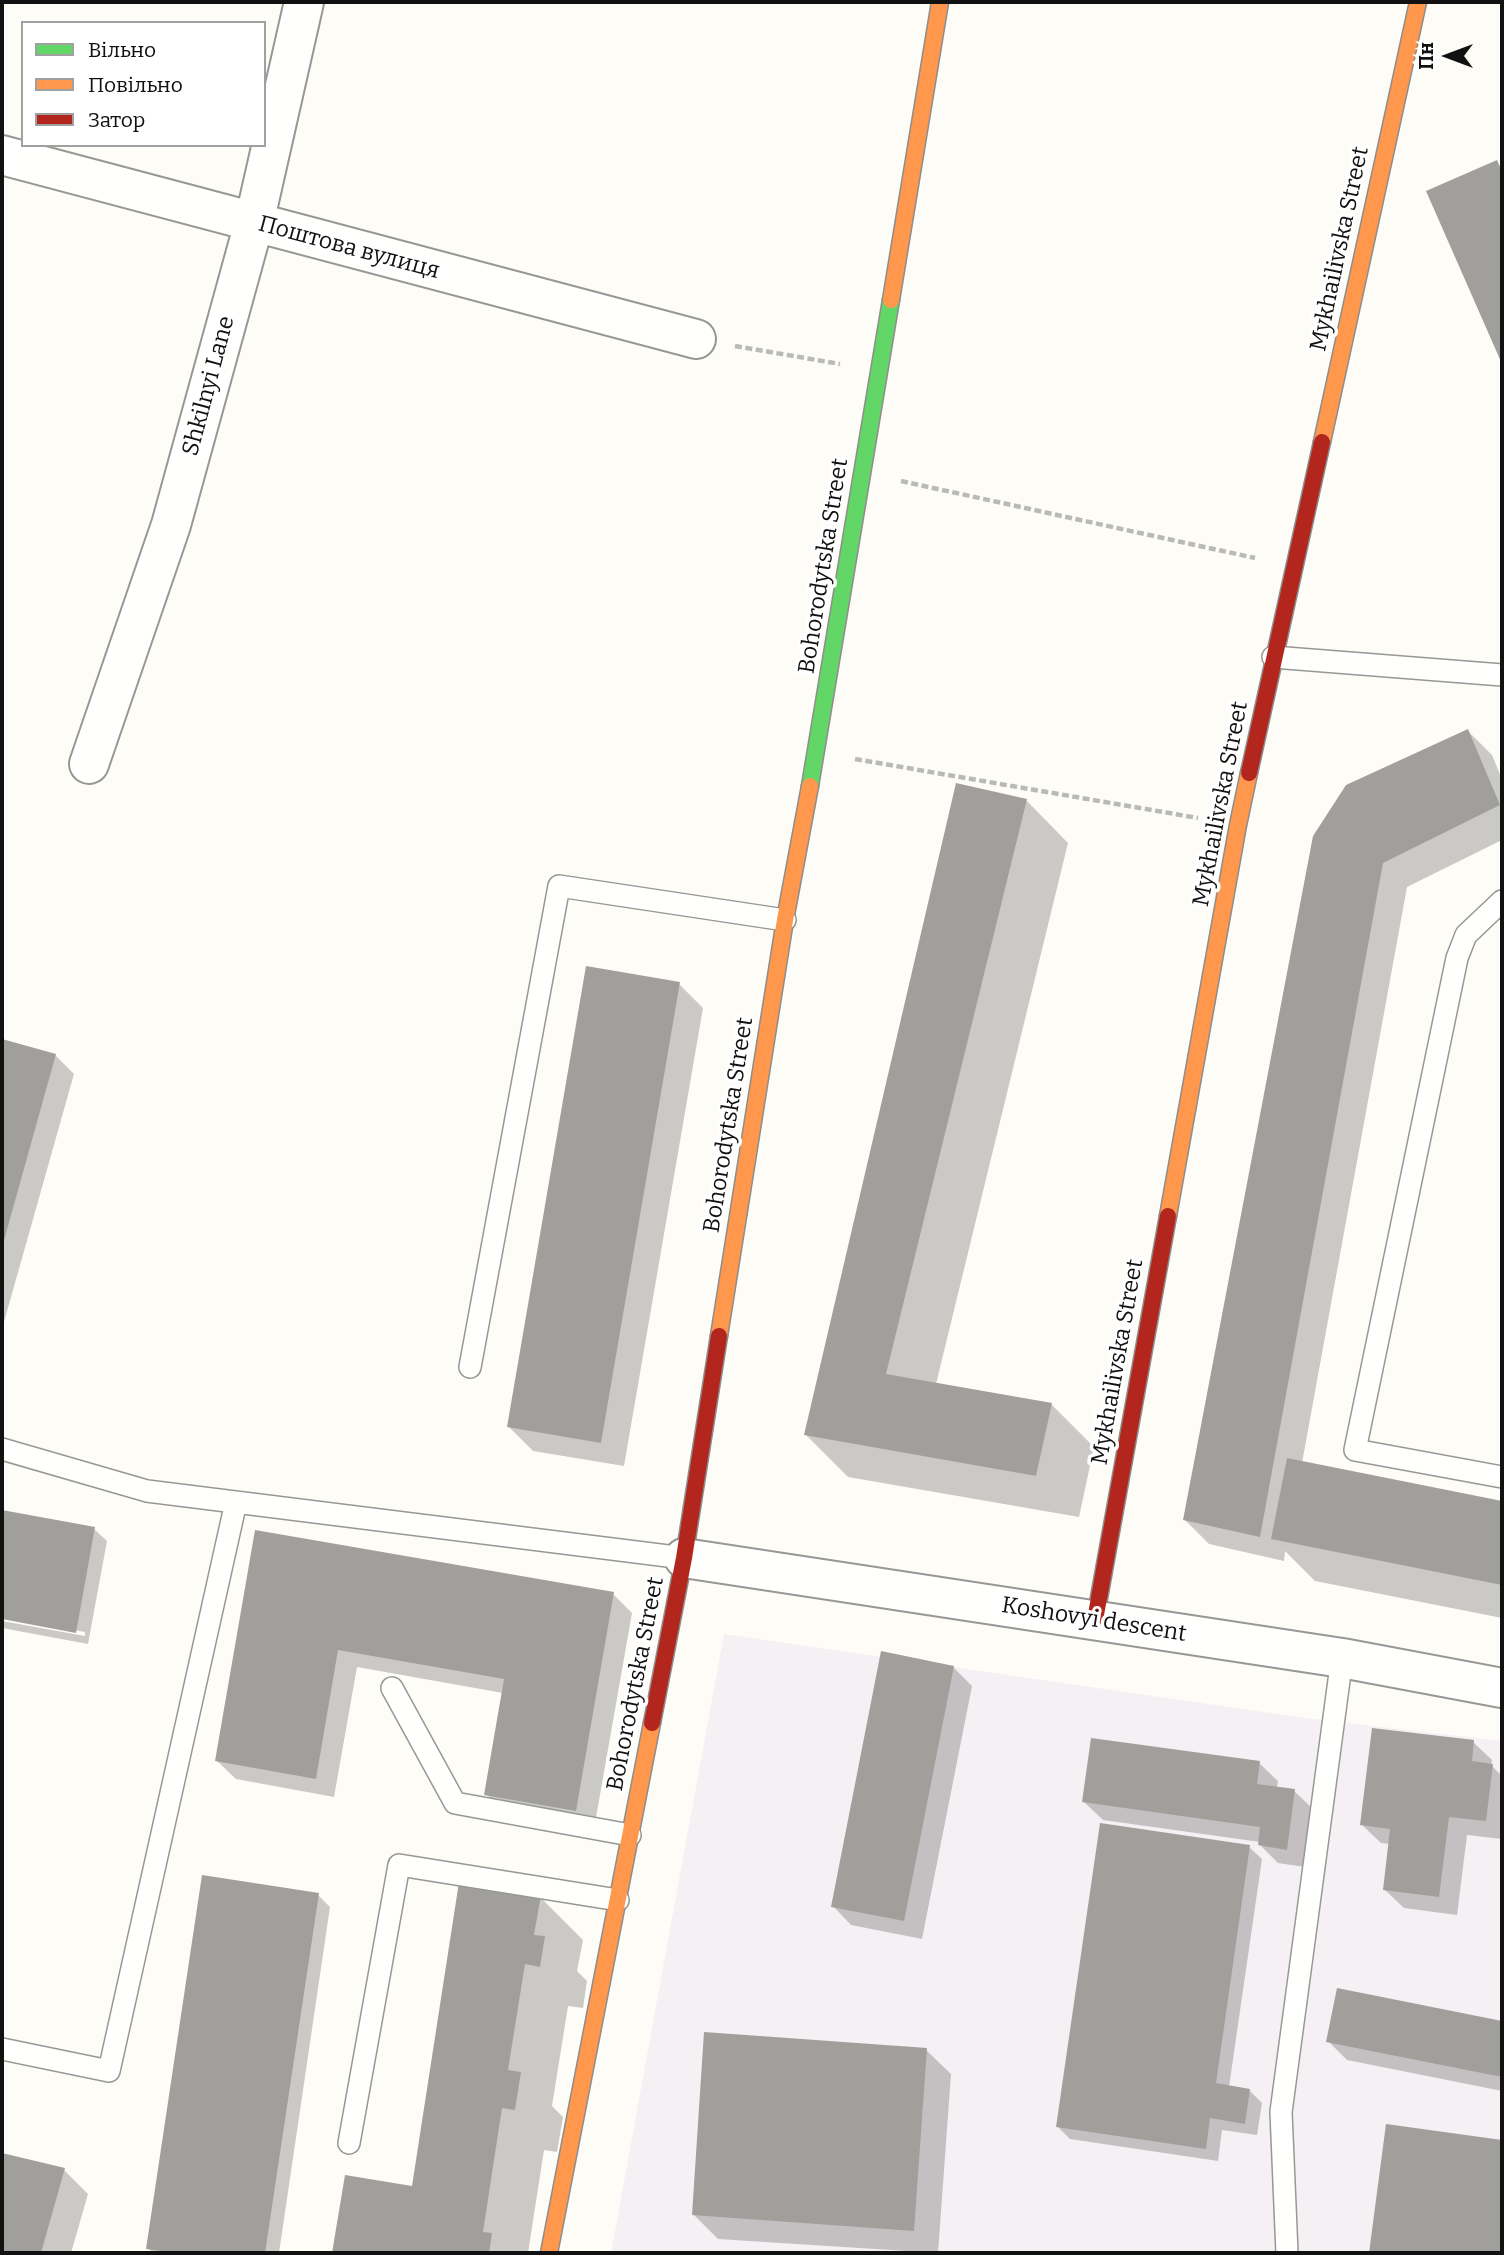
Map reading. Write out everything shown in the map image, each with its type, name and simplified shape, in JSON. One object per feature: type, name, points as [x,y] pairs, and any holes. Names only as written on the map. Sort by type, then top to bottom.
[{"type":"street","name":"Shkilnyi Lane","points":[[89,764],[171,525],[254,223],[304,2]]},
{"type":"street","name":"Bohorodytska Street","points":[[549,2253],[684,1558],[785,920],[816,752],[940,2]]},
{"type":"street","name":"Mykhailivska Street","points":[[1095,1620],[1238,825],[1418,2]]},
{"type":"street","name":"Поштова вулиця","points":[[2,156],[696,339]]},
{"type":"street","name":"Koshovyi descent","points":[[684,1558],[1342,1658],[1502,1688]]},
{"type":"lane","points":[[1273,657],[1502,675]]},
{"type":"lane","points":[[470,1367],[559,886],[785,920]]},
{"type":"lane","points":[[1502,901],[1466,935],[1457,958],[1355,1450],[1502,1477]]},
{"type":"lane","points":[[2,1449],[147,1491],[684,1558]]},
{"type":"lane","points":[[2,2049],[109,2071],[236,1502]]},
{"type":"lane","points":[[1287,2253],[1282,2112],[1342,1658]]},
{"type":"lane","points":[[392,1688],[455,1803],[630,1835]]},
{"type":"lane","points":[[349,2143],[399,1865],[618,1900]]},
{"type":"path","points":[[696,339],[879,370]]},
{"type":"path","points":[[862,472],[1294,566]]},
{"type":"path","points":[[816,752],[1238,825]]},
{"type":"shaded area","points":[[724,1634],[1305,1718],[1502,1741],[1502,2253],[611,2253]]},
{"type":"building","points":[[1497,160],[1502,172],[1502,364],[1426,191]]},
{"type":"building","points":[[1468,729],[1500,805],[1383,863],[1260,1537],[1183,1520],[1313,836],[1346,785]]},
{"type":"building","points":[[956,783],[1027,799],[886,1374],[1052,1403],[1036,1476],[804,1435]]},
{"type":"building","points":[[586,966],[680,982],[601,1443],[507,1427]]},
{"type":"building","points":[[2,1039],[56,1054],[3,1244],[2,1243]]},
{"type":"building","points":[[1287,1458],[1502,1501],[1502,1585],[1271,1539]]},
{"type":"building","points":[[2,1510],[95,1527],[76,1633],[2,1619]]},
{"type":"building","points":[[255,1530],[614,1592],[576,1811],[484,1795],[504,1679],[338,1650],[316,1779],[215,1761]]},
{"type":"building","points":[[881,1651],[954,1666],[904,1921],[831,1907]]},
{"type":"building","points":[[1372,1728],[1474,1740],[1472,1761],[1493,1764],[1486,1821],[1449,1817],[1439,1897],[1383,1890],[1390,1829],[1360,1825]]},
{"type":"building","points":[[1091,1738],[1260,1761],[1257,1784],[1295,1789],[1287,1850],[1258,1845],[1260,1827],[1082,1802]]},
{"type":"building","points":[[1100,1823],[1250,1845],[1216,2083],[1250,2089],[1245,2124],[1210,2118],[1206,2149],[1056,2127]]},
{"type":"building","points":[[202,1875],[319,1893],[265,2253],[177,2253],[146,2249]]},
{"type":"building","points":[[459,1882],[541,1895],[534,1935],[545,1936],[540,1967],[525,1964],[508,2070],[521,2072],[515,2110],[502,2108],[483,2232],[492,2233],[489,2253],[332,2253],[345,2175],[412,2186]]},
{"type":"building","points":[[1337,1988],[1502,2021],[1502,2077],[1326,2042]]},
{"type":"building","points":[[704,2032],[927,2048],[914,2231],[692,2215]]},
{"type":"building","points":[[1386,2124],[1502,2140],[1502,2253],[1369,2253]]},
{"type":"building","points":[[2,2153],[65,2168],[41,2253],[2,2253]]},
{"type":"traffic: fast","points":[[810,786],[891,300]]},
{"type":"traffic: slow","points":[[891,300],[940,2]]},
{"type":"traffic: slow","points":[[1322,442],[1418,2]]},
{"type":"traffic: slow","points":[[1168,1216],[1249,773]]},
{"type":"traffic: slow","points":[[719,1336],[785,920],[810,786]]},
{"type":"traffic: slow","points":[[549,2253],[652,1723]]},
{"type":"traffic: jam","points":[[1249,773],[1322,442]]},
{"type":"traffic: jam","points":[[1095,1620],[1168,1216]]},
{"type":"traffic: jam","points":[[652,1723],[684,1558],[719,1336]]}]
